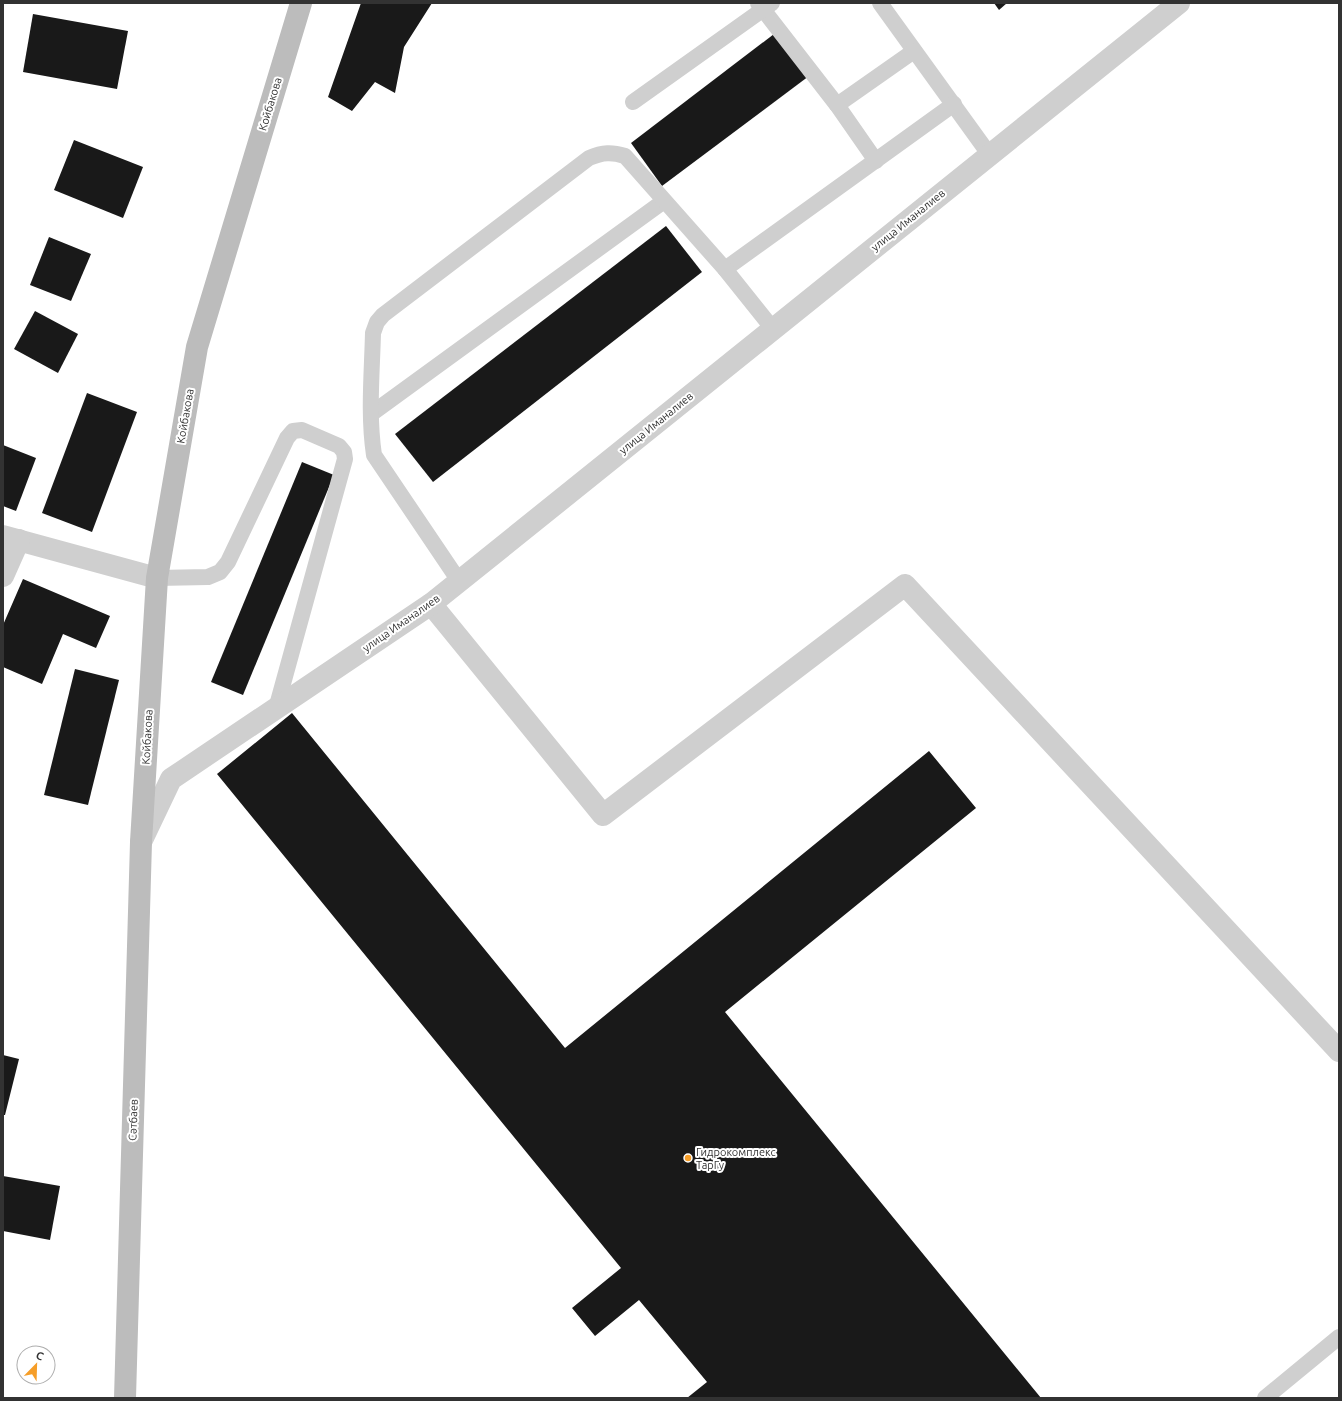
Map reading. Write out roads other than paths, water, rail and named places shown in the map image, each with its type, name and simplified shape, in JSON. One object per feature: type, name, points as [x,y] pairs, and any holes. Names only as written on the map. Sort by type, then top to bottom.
[{"type":"street","name":"Койбакова","points":[[141,842],[157,578],[197,347],[301,3]]},
{"type":"street","name":"улица Иманалиев","points":[[141,842],[171,780],[431,604],[989,154],[1179,3]]},
{"type":"street","points":[[3,576],[11,538],[157,578]]},
{"type":"street","points":[[431,604],[603,815],[905,586],[1339,1051]]},
{"type":"street","name":"Сәтбаев","points":[[125,1398],[141,842]]},
{"type":"lane","points":[[880,3],[989,154]]},
{"type":"lane","points":[[632,102],[764,5],[876,161]]},
{"type":"lane","points":[[837,105],[914,51]]},
{"type":"lane","points":[[725,269],[954,104]]},
{"type":"lane","points":[[459,582],[374,455],[371,414],[373,333],[377,322],[383,315],[589,158],[601,153],[613,153],[625,156],[725,269],[773,329]]},
{"type":"lane","points":[[371,414],[664,201]]},
{"type":"lane","points":[[157,578],[208,577],[220,572],[228,562],[287,438],[293,431],[302,430],[339,446],[344,452],[345,459],[276,709]]},
{"type":"lane","points":[[1265,1398],[1339,1337]]},
{"type":"place","name":"Гидрокомплекс ТарГу","points":[[688,1158]]}]
